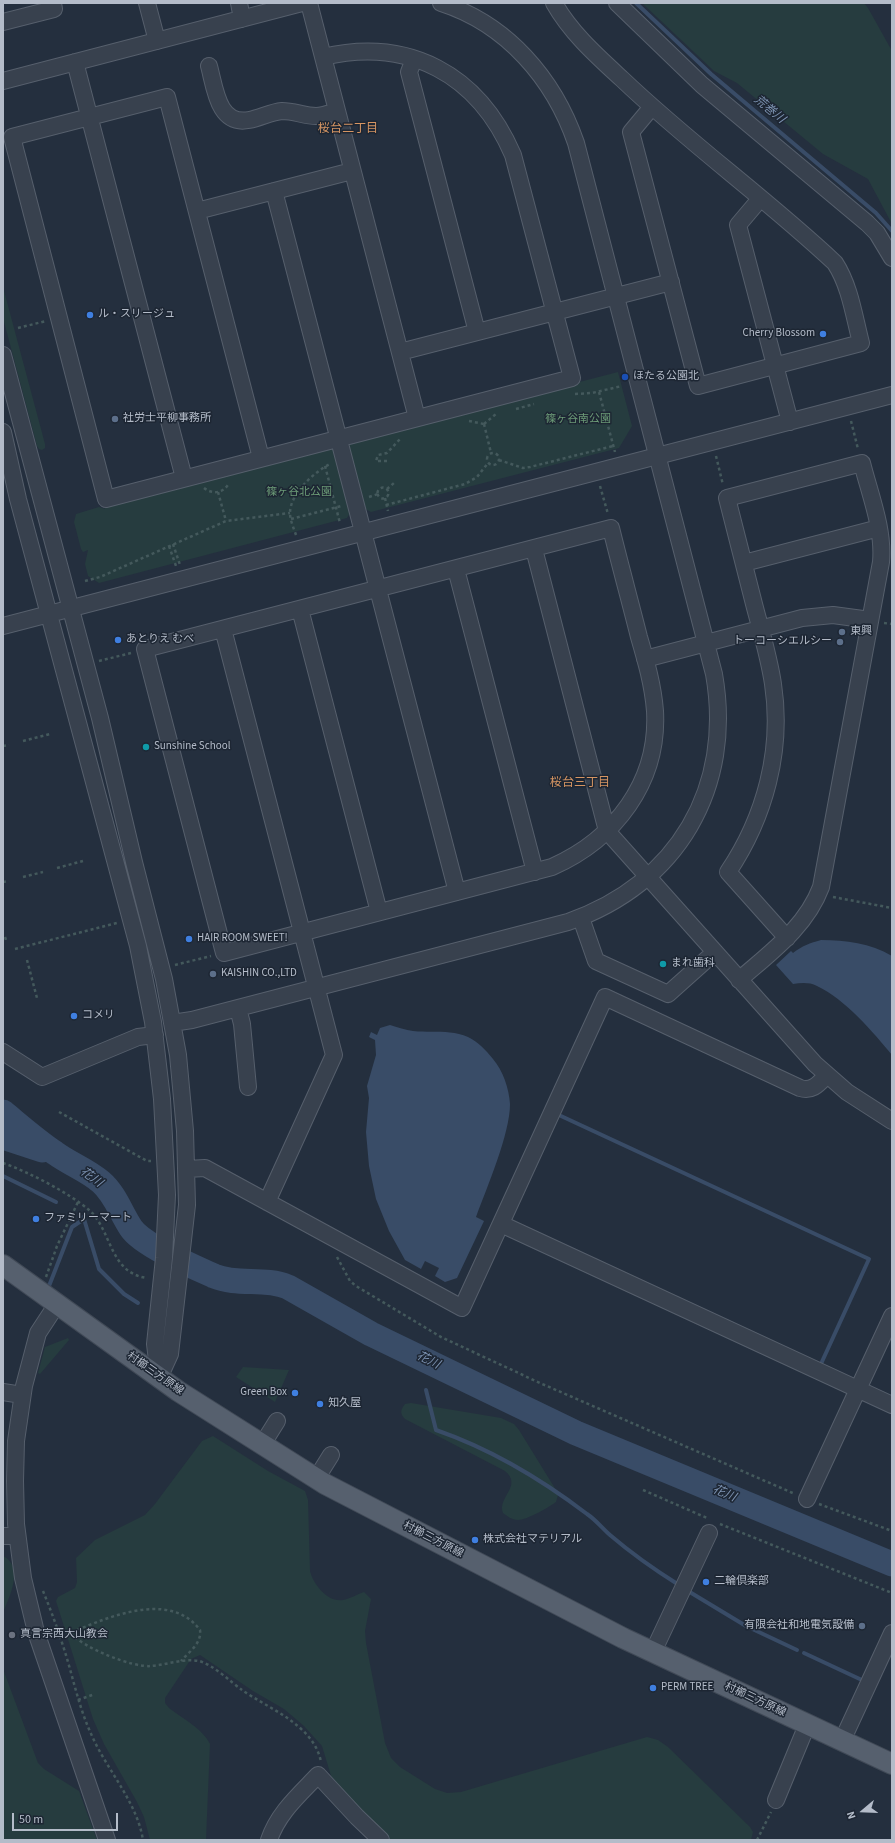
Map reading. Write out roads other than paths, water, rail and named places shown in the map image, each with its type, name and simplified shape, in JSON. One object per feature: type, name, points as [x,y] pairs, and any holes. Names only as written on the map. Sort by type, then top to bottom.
[{"type":"main road","name":"村櫛三方原線","points":[[3,1265],[159,1378],[316,1479],[653,1652],[892,1764]]},
{"type":"street","points":[[3,22],[54,9],[52,3]]},
{"type":"street","points":[[147,3],[157,41]]},
{"type":"street","points":[[239,3],[242,18]]},
{"type":"street","points":[[3,81],[302,3]]},
{"type":"street","points":[[309,3],[417,418]]},
{"type":"street","points":[[172,1023],[316,988],[581,918],[605,908],[622,898],[648,878],[667,859],[690,827],[707,791],[716,752],[719,713],[714,674],[576,143],[569,124],[551,89],[526,58],[497,32],[463,12],[441,3]]},
{"type":"street","points":[[554,3],[572,29],[592,51],[651,108],[835,262],[842,274],[846,286],[861,343],[698,386],[632,132],[651,108]]},
{"type":"street","points":[[617,3],[702,85],[867,223],[877,233],[892,258]]},
{"type":"street","points":[[261,458],[167,97],[12,137],[106,499],[572,378],[517,166],[506,138],[486,108],[469,90],[445,72],[414,59],[394,53],[377,51],[346,52],[323,57]]},
{"type":"street","points":[[414,59],[409,72],[477,332]]},
{"type":"street","points":[[75,62],[184,478]]},
{"type":"street","points":[[209,66],[221,108],[226,115],[233,119],[242,121],[250,120],[282,112],[317,116],[337,111]]},
{"type":"street","points":[[197,211],[352,171]]},
{"type":"street","points":[[274,191],[457,892]]},
{"type":"street","points":[[760,199],[738,225],[790,422]]},
{"type":"street","points":[[400,352],[671,282]]},
{"type":"street","points":[[3,355],[100,718],[134,862],[155,942],[172,1023],[182,1093],[188,1186],[186,1225],[170,1354],[159,1378]]},
{"type":"street","points":[[3,626],[892,395]]},
{"type":"street","points":[[3,432],[18,499],[138,946],[155,1035],[162,1099],[167,1216],[163,1272],[155,1344],[159,1378]]},
{"type":"street","points":[[740,980],[787,938],[803,921],[818,895],[824,874],[880,562],[881,545],[879,528],[862,463],[727,498],[769,661],[775,698],[775,736],[773,761],[768,786],[751,833],[728,872],[787,938]]},
{"type":"street","points":[[611,528],[645,659],[653,694],[655,712],[652,748],[646,771],[633,798],[623,813],[607,831],[584,850],[569,859],[535,872],[224,953],[145,649],[534,548],[611,528]]},
{"type":"street","points":[[744,564],[879,528]]},
{"type":"street","points":[[534,548],[607,831],[801,1049],[827,1075],[864,1104],[892,1121]]},
{"type":"street","points":[[456,569],[535,872]]},
{"type":"street","points":[[300,609],[379,912]]},
{"type":"street","points":[[645,659],[802,618],[817,616],[849,616],[870,620]]},
{"type":"street","points":[[223,629],[334,1055],[266,1202]]},
{"type":"street","points":[[581,918],[596,961],[668,994],[715,952]]},
{"type":"street","points":[[187,1169],[205,1168],[462,1308],[605,997],[804,1090],[814,1088],[827,1075]]},
{"type":"street","points":[[238,1008],[242,1024],[248,1087]]},
{"type":"street","points":[[3,1052],[42,1077],[138,1037],[155,1035]]},
{"type":"street","points":[[500,1224],[892,1404]]},
{"type":"street","points":[[57,1304],[38,1333],[30,1359],[22,1395],[9,1481],[10,1536],[23,1578],[36,1632],[107,1840]]},
{"type":"street","points":[[807,1499],[892,1316]]},
{"type":"street","points":[[3,1392],[22,1395]]},
{"type":"street","points":[[262,1445],[277,1421]]},
{"type":"street","points":[[316,1479],[331,1455]]},
{"type":"street","points":[[653,1652],[709,1533]]},
{"type":"street","points":[[842,1741],[892,1633]]},
{"type":"street","points":[[776,1800],[807,1725]]},
{"type":"street","points":[[269,1840],[285,1810],[318,1775],[357,1817],[381,1840]]},
{"type":"water","points":[[821,940],[858,943],[875,948],[892,956],[892,1055],[867,1026],[838,999],[811,984],[793,984],[776,965],[791,951],[793,953],[806,945]]},
{"type":"water","points":[[390,1025],[420,1032],[454,1033],[472,1039],[485,1049],[497,1064],[503,1074],[508,1092],[510,1104],[506,1130],[497,1160],[476,1217],[484,1221],[457,1278],[445,1282],[435,1276],[439,1268],[425,1261],[421,1269],[405,1260],[389,1231],[376,1199],[369,1166],[366,1132],[369,1098],[367,1086],[376,1055],[375,1040],[369,1037],[371,1032],[377,1035],[380,1028]]},
{"type":"waterway","name":"荒巻川","points":[[636,3],[711,74],[876,213],[892,231]]},
{"type":"waterway","name":"花川","points":[[3,1112],[48,1148],[101,1182],[110,1192],[127,1222],[137,1235],[169,1255],[223,1279],[232,1281],[270,1282],[288,1287],[371,1334],[576,1433],[892,1564]]},
{"type":"waterway","points":[[561,1116],[869,1259],[820,1366]]},
{"type":"waterway","points":[[3,1137],[42,1150]]},
{"type":"waterway","points":[[3,1176],[56,1202]]},
{"type":"waterway","points":[[83,1217],[99,1269],[124,1294],[138,1303]]},
{"type":"waterway","points":[[49,1286],[72,1227],[84,1219]]},
{"type":"waterway","points":[[426,1390],[436,1430],[476,1446],[534,1477],[570,1501],[596,1521],[626,1548],[679,1585]]},
{"type":"waterway","points":[[688,1591],[746,1626],[797,1650]]},
{"type":"waterway","points":[[804,1653],[864,1681]]},
{"type":"place","name":"ル・スリージュ","points":[[90,315]]},
{"type":"place","name":"Cherry Blossom","points":[[823,334]]},
{"type":"place","name":"ほたる公園北","points":[[625,377]]},
{"type":"place","name":"社労士平柳事務所","points":[[115,419]]},
{"type":"place","name":"東興","points":[[842,632]]},
{"type":"place","name":"あとりえ むべ","points":[[118,640]]},
{"type":"place","name":"トーコーシエルシー","points":[[840,642]]},
{"type":"place","name":"Sunshine School","points":[[146,747]]},
{"type":"place","name":"HAIR ROOM SWEET!","points":[[189,939]]},
{"type":"place","name":"まれ歯科","points":[[663,964]]},
{"type":"place","name":"KAISHIN CO.,LTD","points":[[213,974]]},
{"type":"place","name":"コメリ","points":[[74,1016]]},
{"type":"place","name":"ファミリーマート","points":[[36,1219]]},
{"type":"place","name":"Green Box","points":[[295,1393]]},
{"type":"place","name":"知久屋","points":[[320,1404]]},
{"type":"place","name":"株式会社マテリアル","points":[[475,1540]]},
{"type":"place","name":"二輪倶楽部","points":[[706,1582]]},
{"type":"place","name":"有限会社和地電気設備","points":[[862,1626]]},
{"type":"place","name":"真言宗西大山教会","points":[[12,1635]]},
{"type":"place","name":"PERM TREE","points":[[653,1688]]},
{"type":"district","name":"桜台二丁目","points":[[348,129]]},
{"type":"district","name":"桜台三丁目","points":[[580,783]]},
{"type":"park label","name":"篠ヶ谷南公園","points":[[578,420]]},
{"type":"park label","name":"篠ヶ谷北公園","points":[[299,493]]}]
